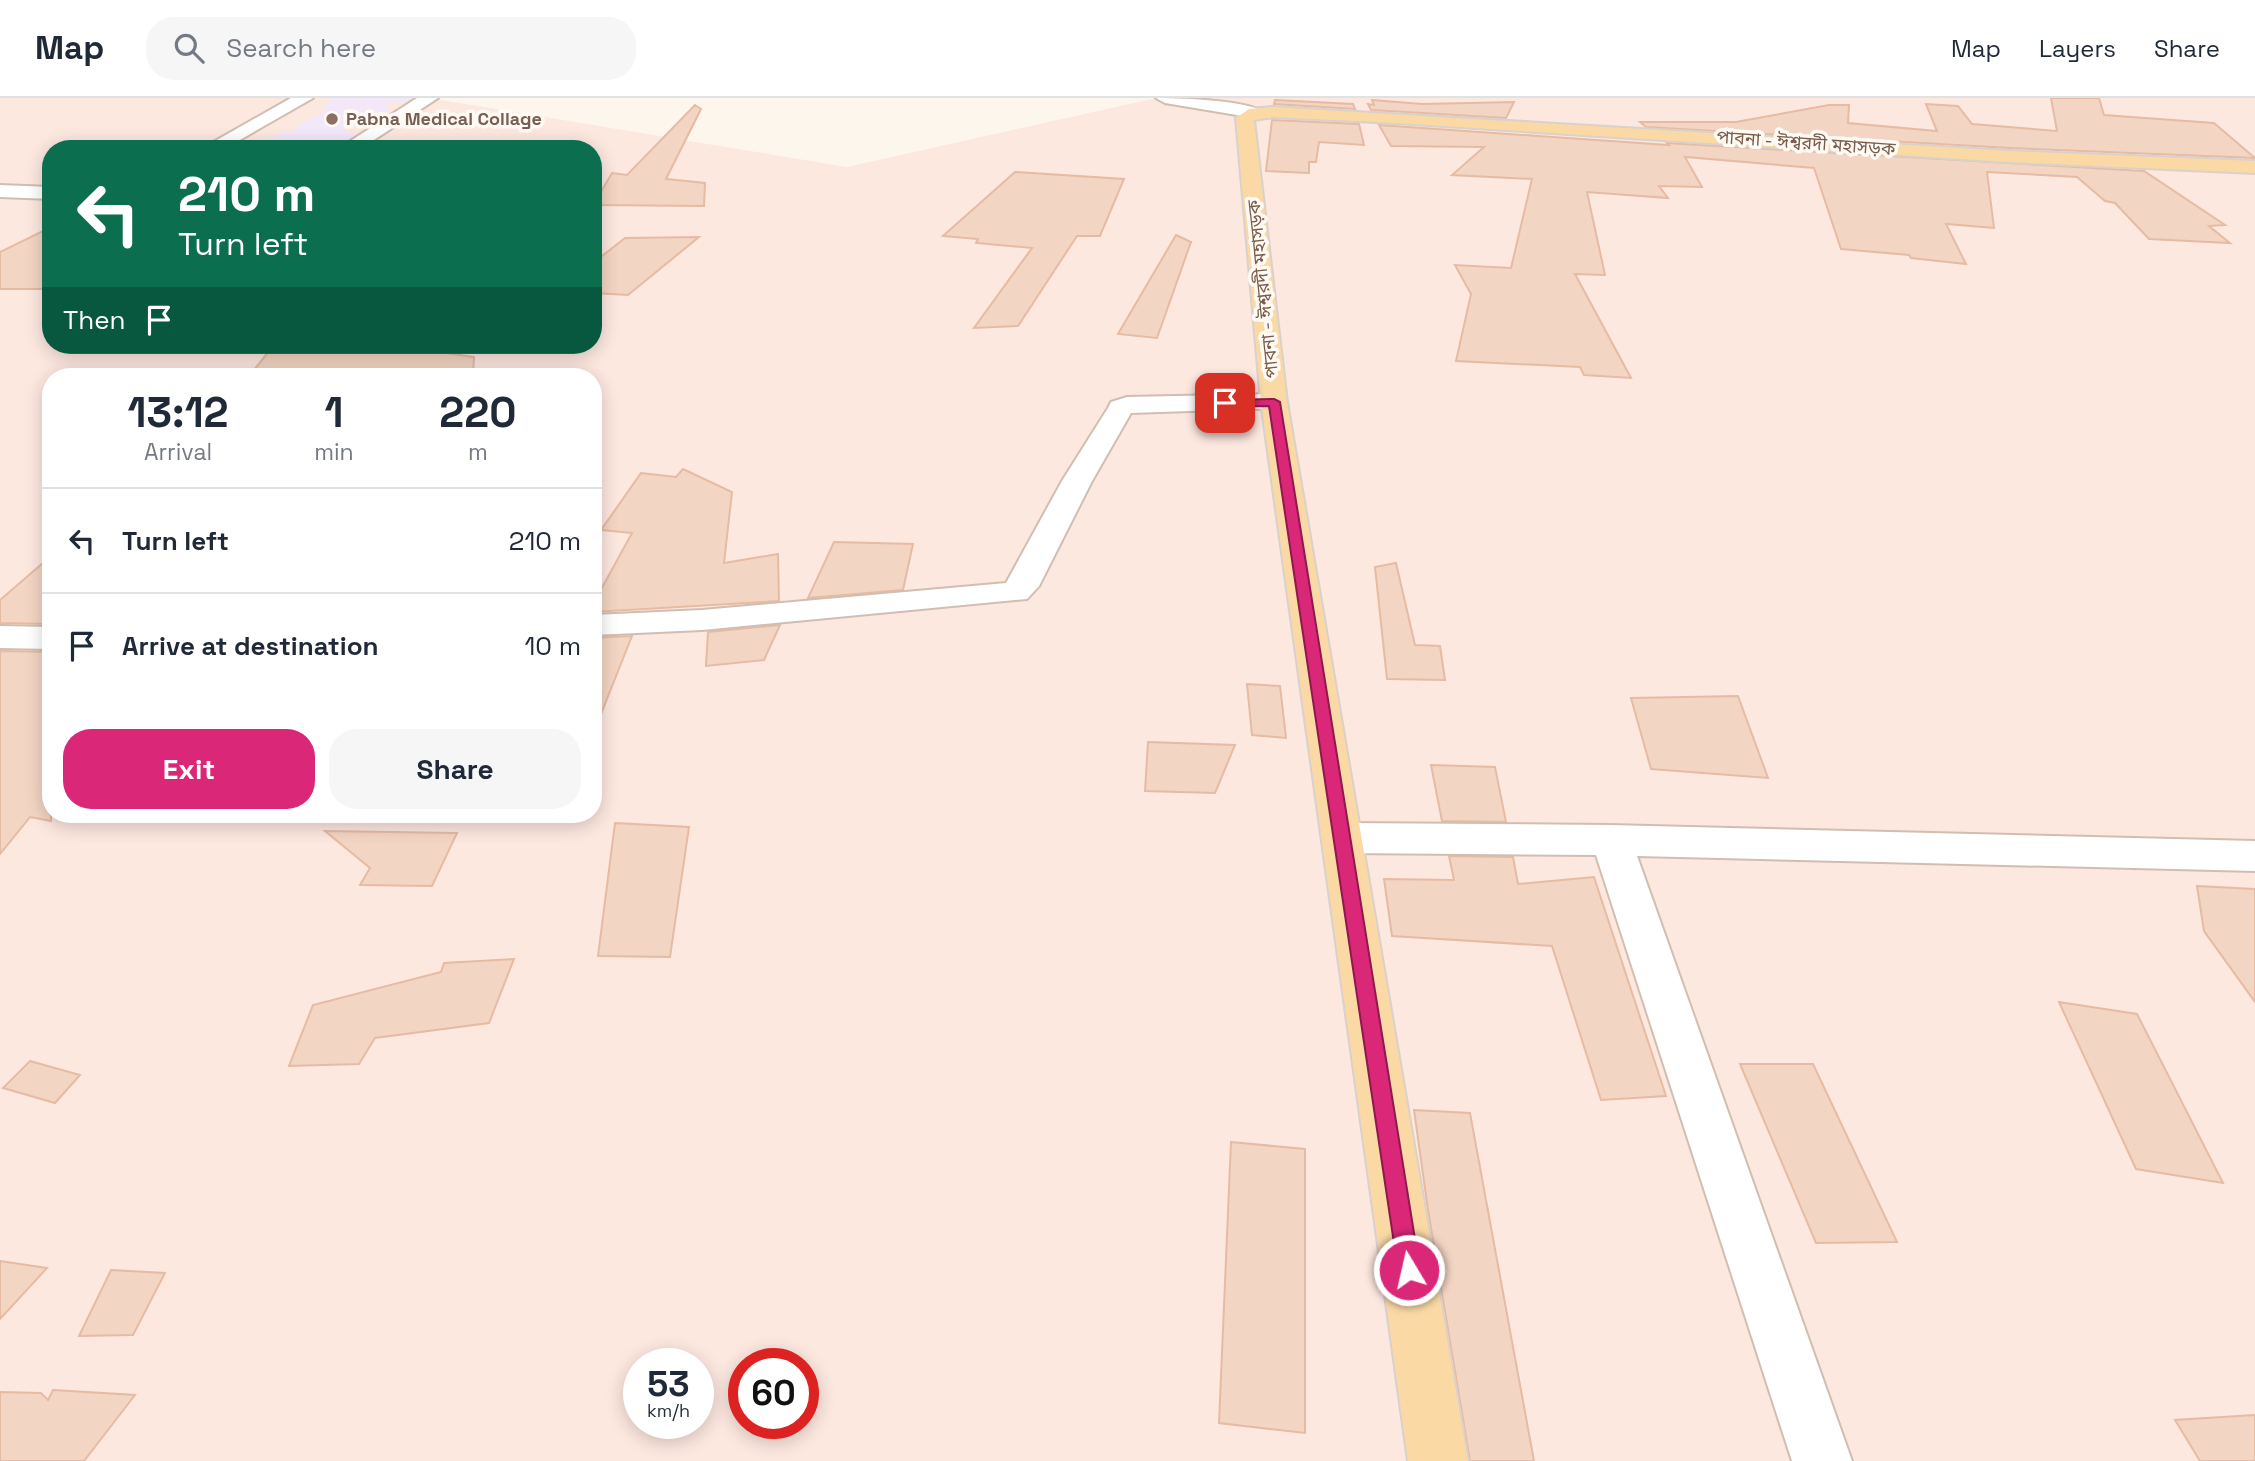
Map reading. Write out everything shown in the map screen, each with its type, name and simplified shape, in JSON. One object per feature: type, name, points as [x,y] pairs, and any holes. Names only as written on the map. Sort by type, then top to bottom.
[{"type":"main road","name":"পাবনা - ঈশ্বরদী মহাসড়ক","points":[[1438,1461],[1274,402],[1245,118],[1255,113],[1457,120],[1993,155],[2255,167]]},
{"type":"street","points":[[227,140],[304,98]]},
{"type":"street","points":[[361,140],[429,98]]},
{"type":"street","points":[[1165,98],[1255,113]]},
{"type":"street","points":[[0,191],[42,193]]},
{"type":"street","points":[[602,625],[716,619],[1015,592],[1023,586],[1077,481],[1121,408],[1127,405],[1274,402]]},
{"type":"street","points":[[0,637],[42,638]]},
{"type":"street","points":[[1342,838],[1611,840],[2252,859]]},
{"type":"street","points":[[1611,840],[1822,1461]]},
{"type":"shaded area","points":[[0,98],[429,98],[847,167],[1156,98],[2255,98],[2255,1461],[0,1461]]},
{"type":"shaded area","name":"Pabna Medical Collage","points":[[329,98],[417,98],[411,102],[389,102],[384,106],[393,107],[387,111],[367,111],[343,125],[350,126],[343,132],[360,133],[349,140],[269,139],[285,131],[298,131],[292,129],[327,110],[322,108],[331,102]]},
{"type":"building","points":[[2051,98],[2099,98],[2104,115],[2214,123],[2255,158],[2009,148],[1646,127],[1640,122],[1736,122],[1829,105],[1849,105],[1848,123],[1937,131],[1926,104],[1958,106],[1972,124],[2057,131]]},
{"type":"building","points":[[1275,100],[1353,104],[1355,109],[1274,104]]},
{"type":"building","points":[[1372,100],[1422,104],[1514,102],[1506,118],[1371,110],[1368,104],[1374,105]]},
{"type":"building","points":[[695,105],[701,109],[666,179],[705,183],[704,206],[602,205],[602,190],[612,173],[627,175]]},
{"type":"building","points":[[1272,120],[1359,124],[1364,145],[1319,142],[1316,162],[1309,162],[1309,173],[1266,171]]},
{"type":"building","points":[[1379,125],[1669,145],[1667,143],[2144,171],[2225,225],[2209,226],[2230,243],[2149,239],[2115,203],[2105,201],[2077,177],[1987,172],[1994,228],[1946,224],[1966,264],[1911,258],[1909,255],[1841,249],[1814,168],[1685,157],[1702,187],[1659,186],[1668,198],[1587,192],[1605,275],[1575,274],[1631,378],[1584,375],[1580,367],[1456,361],[1471,294],[1455,265],[1511,268],[1532,179],[1452,175],[1484,147],[1391,146]]},
{"type":"building","points":[[1015,172],[1124,179],[1100,236],[1077,236],[1018,326],[974,328],[1032,248],[976,243],[978,239],[943,236]]},
{"type":"building","points":[[42,231],[42,289],[0,289],[0,252]]},
{"type":"building","points":[[1176,235],[1191,242],[1157,338],[1118,334]]},
{"type":"building","points":[[699,237],[628,295],[602,294],[602,256],[625,238]]},
{"type":"building","points":[[267,354],[453,354],[474,357],[473,368],[255,368]]},
{"type":"building","points":[[683,469],[732,492],[724,563],[778,554],[779,601],[602,611],[602,588],[632,533],[602,529],[641,473],[676,477]]},
{"type":"building","points":[[834,542],[913,544],[903,590],[808,598]]},
{"type":"building","points":[[1396,563],[1415,645],[1440,646],[1445,680],[1387,679],[1375,567]]},
{"type":"building","points":[[42,564],[42,624],[0,623],[0,600]]},
{"type":"building","points":[[780,625],[764,660],[706,666],[708,632]]},
{"type":"building","points":[[632,636],[602,711],[602,638]]},
{"type":"building","points":[[0,651],[42,652],[42,819],[30,817],[0,854]]},
{"type":"building","points":[[1247,684],[1280,686],[1286,738],[1252,735]]},
{"type":"building","points":[[1738,696],[1768,778],[1651,769],[1631,698]]},
{"type":"building","points":[[1148,742],[1235,745],[1215,793],[1145,791]]},
{"type":"building","points":[[1431,765],[1495,767],[1506,822],[1442,821]]},
{"type":"building","points":[[615,823],[689,827],[670,957],[598,956]]},
{"type":"building","points":[[325,831],[457,833],[432,886],[360,885],[370,868]]},
{"type":"building","points":[[1449,856],[1513,857],[1518,884],[1594,877],[1666,1096],[1601,1100],[1552,946],[1392,936],[1384,879],[1454,880]]},
{"type":"building","points":[[2197,886],[2255,889],[2255,1002],[2204,931]]},
{"type":"building","points":[[514,959],[489,1023],[375,1038],[359,1064],[289,1066],[313,1005],[441,972],[444,963]]},
{"type":"building","points":[[2059,1002],[2137,1014],[2223,1183],[2136,1169]]},
{"type":"building","points":[[30,1061],[80,1075],[55,1103],[3,1088]]},
{"type":"building","points":[[1740,1064],[1813,1064],[1897,1242],[1816,1243]]},
{"type":"building","points":[[1414,1110],[1470,1113],[1534,1461],[1470,1461]]},
{"type":"building","points":[[1231,1142],[1305,1149],[1305,1433],[1219,1423]]},
{"type":"building","points":[[0,1261],[47,1268],[0,1319]]},
{"type":"building","points":[[111,1270],[165,1273],[133,1335],[79,1336]]},
{"type":"building","points":[[53,1390],[135,1395],[84,1461],[0,1461],[0,1392],[41,1393],[48,1400]]},
{"type":"building","points":[[2255,1415],[2255,1461],[2200,1461],[2175,1420]]},
{"type":"place","name":"Pabna Medical Collage","points":[[332,119]]},
{"type":"route","points":[[1225,403],[1274,402],[1409,1270]]}]
